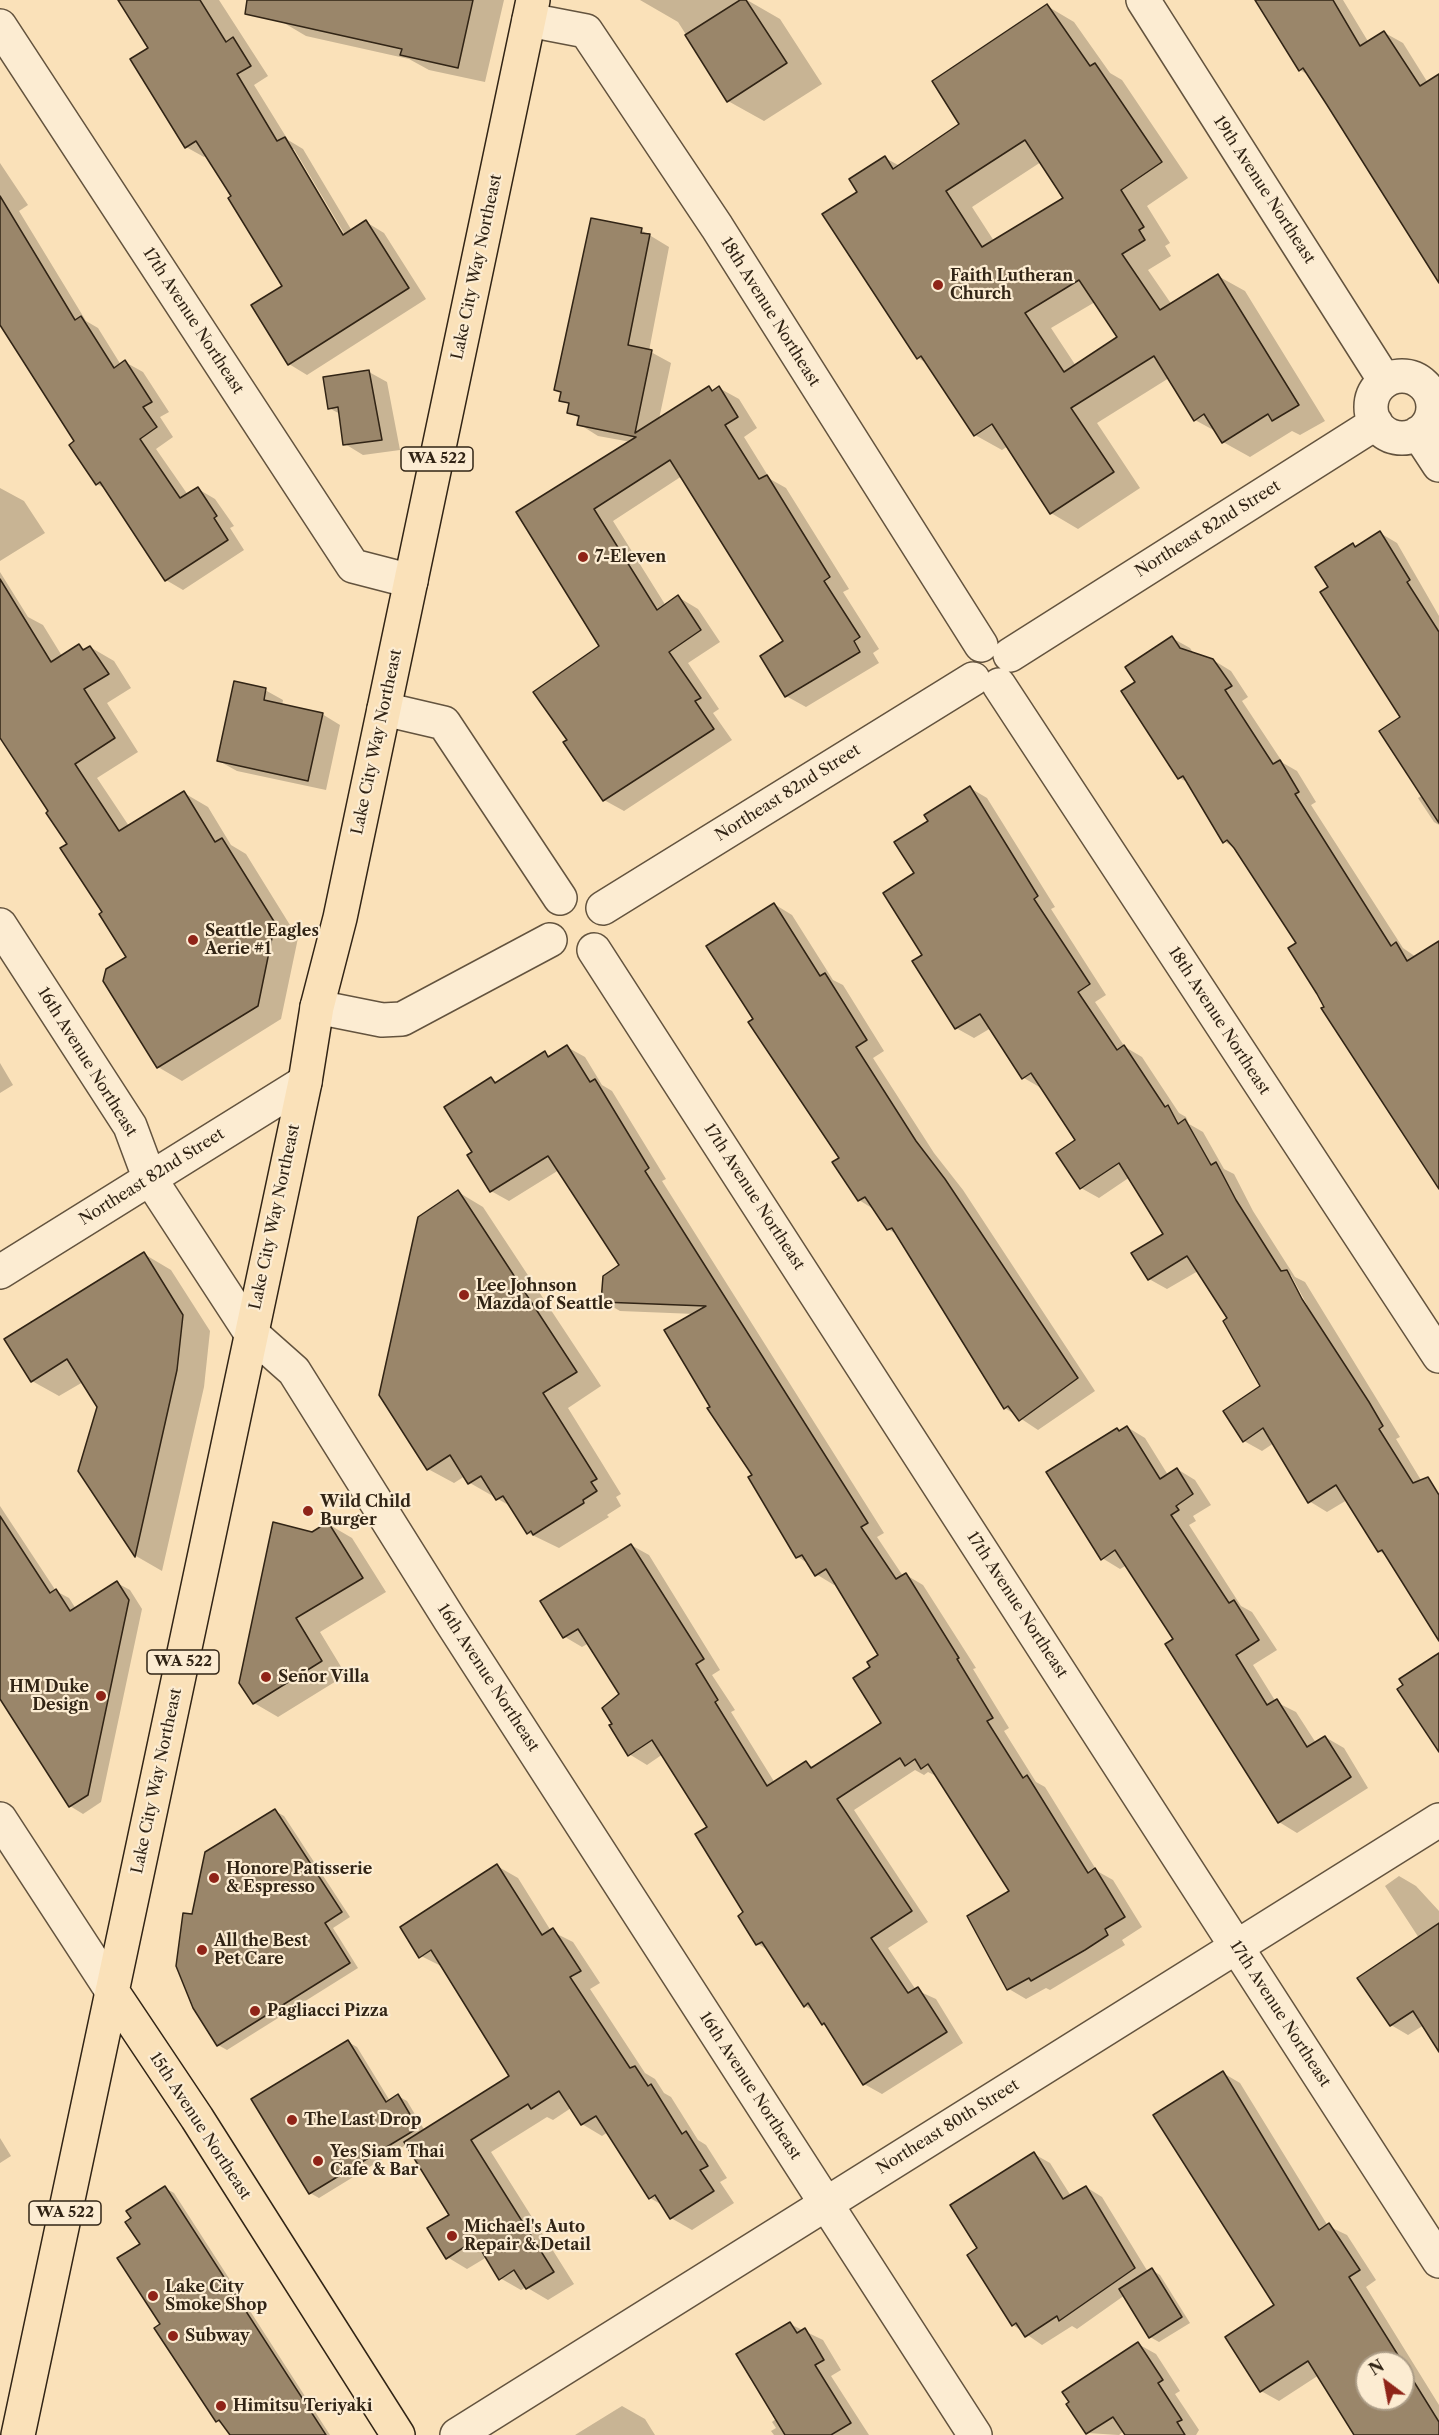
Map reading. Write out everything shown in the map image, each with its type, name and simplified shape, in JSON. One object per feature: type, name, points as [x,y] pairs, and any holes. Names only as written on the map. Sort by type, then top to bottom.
[{"type":"main road","name":"Lake City Way Northeast","points":[[18,2435],[250,1332],[305,1082],[317,1007],[340,918],[531,10]]},
{"type":"main road","name":"15th Avenue Northeast","points":[[112,1991],[197,2118],[398,2435]]},
{"type":"street","name":"19th Avenue Northeast","points":[[1143,0],[1385,381]]},
{"type":"street","name":"18th Avenue Northeast","points":[[531,10],[586,31],[996,650]]},
{"type":"street","name":"17th Avenue Northeast","points":[[0,26],[352,566],[411,581]]},
{"type":"street","points":[[1405,376],[1433,387],[1432,415],[1428,424],[1418,433],[1403,438],[1393,437],[1376,423],[1371,407],[1373,398],[1385,381],[1405,376]]},
{"type":"street","name":"Northeast 82nd Street","points":[[996,650],[1376,423]]},
{"type":"street","points":[[1418,433],[1439,465]]},
{"type":"street","points":[[986,682],[969,673],[968,660],[975,648],[996,650]]},
{"type":"street","name":"18th Avenue Northeast","points":[[986,682],[1439,1356]]},
{"type":"street","name":"Northeast 82nd Street","points":[[603,908],[986,682]]},
{"type":"street","points":[[384,709],[444,723],[560,898]]},
{"type":"street","points":[[569,893],[590,895],[603,908],[608,921],[608,932],[594,950],[578,956],[568,955],[559,950],[550,939],[545,924],[547,914],[560,898],[569,893]]},
{"type":"street","name":"16th Avenue Northeast","points":[[0,925],[130,1126],[149,1177],[250,1332],[294,1371],[450,1620],[975,2435]]},
{"type":"street","points":[[317,1007],[382,1020],[402,1019],[550,939]]},
{"type":"street","name":"17th Avenue Northeast","points":[[594,950],[1439,2261]]},
{"type":"street","name":"Northeast 82nd Street","points":[[0,1272],[149,1177],[305,1082]]},
{"type":"street","name":"15th Avenue Northeast","points":[[0,1819],[112,1991]]},
{"type":"street","name":"Northeast 80th Street","points":[[458,2435],[1439,1820]]},
{"type":"building","points":[[118,0],[200,0],[226,42],[233,37],[251,66],[237,74],[277,141],[285,137],[343,235],[366,220],[409,288],[288,365],[251,305],[282,286],[228,198],[231,196],[196,141],[185,148],[130,59],[148,48]]},
{"type":"building","points":[[247,0],[473,0],[458,68],[400,55],[402,49],[245,14]]},
{"type":"building","points":[[740,0],[746,0],[787,63],[727,102],[685,35]]},
{"type":"building","points":[[1255,0],[1333,0],[1360,46],[1384,31],[1420,86],[1439,74],[1439,283],[1303,68],[1299,71]]},
{"type":"building","points":[[1047,4],[1090,66],[1095,63],[1162,162],[1121,190],[1144,227],[1139,230],[1145,240],[1122,254],[1160,310],[1218,274],[1299,405],[1272,421],[1268,414],[1222,443],[1204,414],[1194,421],[1154,356],[1071,408],[1114,472],[1050,514],[992,424],[974,436],[921,356],[917,359],[822,214],[857,192],[849,179],[885,156],[893,169],[959,124],[932,81]],"holes":[[[1025,140],[1063,198],[982,247],[946,191]],[[1079,280],[1117,337],[1064,372],[1025,313]]]},
{"type":"building","points":[[0,196],[75,320],[81,316],[114,368],[125,360],[152,402],[143,407],[157,427],[140,439],[180,498],[198,487],[217,516],[214,518],[228,540],[165,581],[100,482],[96,485],[69,445],[74,441],[0,325]]},
{"type":"building","points":[[591,218],[642,228],[641,233],[650,234],[628,345],[652,350],[635,433],[709,386],[712,391],[719,386],[738,417],[725,425],[759,479],[767,475],[830,577],[824,581],[860,637],[854,641],[860,652],[785,697],[760,656],[783,641],[670,460],[594,509],[657,610],[678,595],[701,630],[669,652],[701,698],[695,701],[714,729],[603,801],[563,742],[567,740],[533,692],[599,646],[516,512],[636,437],[577,425],[579,416],[567,413],[569,403],[559,401],[561,392],[554,390]]},
{"type":"building","points":[[369,370],[382,440],[343,445],[338,407],[328,409],[323,377]]},
{"type":"building","points":[[1380,531],[1410,580],[1407,582],[1439,632],[1439,823],[1379,731],[1400,717],[1320,592],[1328,587],[1315,567],[1353,543],[1355,547]]},
{"type":"building","points":[[0,579],[51,662],[79,644],[83,650],[90,646],[109,674],[84,689],[115,738],[75,764],[119,831],[184,791],[215,842],[222,838],[275,923],[258,1006],[157,1068],[103,981],[106,969],[126,957],[99,914],[102,912],[60,848],[67,844],[0,738]]},
{"type":"building","points":[[1172,636],[1180,648],[1213,659],[1232,686],[1225,690],[1273,764],[1280,760],[1299,792],[1295,794],[1391,946],[1396,942],[1407,961],[1439,941],[1439,1189],[1321,1008],[1324,1007],[1317,994],[1288,948],[1296,943],[1234,848],[1227,840],[1223,843],[1183,776],[1178,779],[1121,691],[1135,682],[1125,667]]},
{"type":"building","points":[[234,681],[266,688],[264,700],[323,713],[308,781],[217,761]]},
{"type":"building","points":[[970,786],[1038,896],[1034,899],[1090,984],[1078,992],[1117,1050],[1124,1045],[1165,1107],[1168,1105],[1178,1124],[1185,1119],[1211,1165],[1216,1162],[1236,1200],[1281,1271],[1287,1270],[1302,1299],[1369,1402],[1383,1426],[1379,1429],[1413,1483],[1428,1477],[1439,1495],[1439,1641],[1382,1550],[1378,1552],[1336,1485],[1308,1503],[1263,1428],[1243,1442],[1223,1411],[1260,1386],[1223,1321],[1227,1318],[1187,1256],[1148,1280],[1131,1253],[1163,1234],[1119,1163],[1080,1189],[1056,1153],[1075,1140],[1031,1073],[1022,1079],[980,1014],[955,1029],[912,961],[922,955],[883,893],[914,873],[894,842],[928,821],[924,815]]},
{"type":"building","points":[[774,903],[820,976],[825,973],[867,1040],[856,1047],[916,1141],[945,1179],[1078,1378],[1019,1421],[1008,1406],[1004,1409],[892,1228],[887,1230],[865,1197],[858,1201],[832,1162],[839,1158],[748,1022],[753,1019],[706,946]]},
{"type":"building","points":[[567,1045],[590,1082],[595,1079],[649,1168],[645,1171],[868,1523],[861,1527],[896,1579],[906,1573],[959,1658],[957,1659],[993,1718],[987,1721],[1023,1778],[1027,1775],[1088,1873],[1095,1868],[1125,1917],[1105,1929],[1108,1935],[1085,1950],[1031,1981],[1029,1978],[1007,1990],[967,1916],[1009,1891],[928,1764],[921,1769],[915,1759],[905,1766],[900,1758],[837,1799],[912,1911],[871,1938],[908,1993],[918,1987],[947,2032],[863,2085],[824,2023],[822,2025],[808,2003],[804,2007],[762,1942],[756,1945],[738,1916],[743,1912],[695,1834],[707,1827],[652,1740],[628,1756],[609,1725],[612,1724],[602,1708],[619,1694],[578,1629],[563,1638],[540,1601],[631,1544],[704,1659],[696,1664],[718,1700],[715,1702],[767,1786],[806,1761],[811,1768],[881,1723],[853,1678],[870,1667],[867,1662],[878,1655],[826,1569],[815,1576],[802,1555],[796,1558],[748,1477],[752,1475],[707,1408],[710,1407],[664,1330],[706,1306],[601,1302],[603,1276],[619,1265],[548,1156],[490,1192],[467,1155],[472,1152],[444,1107],[491,1077],[495,1083],[545,1051],[548,1057]]},
{"type":"building","name":"Lee Johnson Mazda of Seattle","points":[[458,1190],[577,1372],[543,1393],[597,1479],[591,1482],[597,1491],[583,1500],[584,1503],[533,1535],[531,1531],[527,1534],[503,1496],[496,1500],[481,1476],[468,1484],[450,1455],[427,1470],[379,1395],[418,1217]]},
{"type":"building","points":[[144,1252],[183,1315],[177,1370],[135,1557],[78,1471],[97,1407],[67,1359],[31,1382],[4,1339]]},
{"type":"building","points":[[1127,1426],[1160,1479],[1177,1468],[1193,1494],[1176,1506],[1179,1510],[1171,1515],[1229,1603],[1234,1600],[1259,1640],[1236,1655],[1267,1705],[1277,1699],[1307,1747],[1325,1736],[1351,1777],[1278,1823],[1165,1644],[1173,1639],[1115,1550],[1101,1560],[1046,1472],[1117,1428],[1119,1431]]},
{"type":"building","points":[[0,1516],[50,1593],[56,1589],[70,1611],[117,1581],[129,1600],[88,1795],[69,1807],[0,1699]]},
{"type":"building","points":[[273,1522],[312,1532],[328,1522],[363,1578],[296,1618],[322,1661],[253,1704],[239,1683]]},
{"type":"building","points":[[1439,1653],[1439,1752],[1397,1689],[1403,1685],[1399,1679]]},
{"type":"building","points":[[275,1809],[342,1912],[325,1923],[350,1963],[217,2046],[193,2008],[176,1966],[183,1913],[192,1914],[205,1852]]},
{"type":"building","points":[[497,1864],[542,1935],[553,1928],[581,1971],[570,1977],[630,2068],[635,2066],[648,2086],[651,2084],[682,2134],[686,2131],[708,2166],[700,2170],[714,2191],[670,2219],[655,2195],[649,2199],[596,2116],[581,2125],[559,2091],[531,2109],[528,2104],[471,2140],[554,2272],[526,2289],[514,2270],[499,2280],[475,2240],[446,2259],[427,2228],[449,2215],[404,2142],[509,2076],[431,1950],[419,1958],[400,1927]]},
{"type":"building","points":[[1439,1923],[1439,2052],[1413,2011],[1390,2026],[1357,1978]]},
{"type":"building","points":[[348,2040],[386,2102],[398,2094],[418,2128],[309,2194],[251,2099]]},
{"type":"building","points":[[1223,2071],[1319,2230],[1329,2223],[1360,2270],[1349,2277],[1395,2351],[1355,2351],[1355,2411],[1415,2411],[1415,2383],[1439,2422],[1439,2435],[1354,2435],[1308,2361],[1260,2392],[1225,2337],[1274,2305],[1153,2115]]},
{"type":"building","points":[[1034,2152],[1063,2199],[1086,2186],[1135,2268],[1059,2321],[1057,2316],[1025,2337],[1016,2323],[1012,2326],[967,2255],[977,2248],[950,2205]]},
{"type":"building","points":[[165,2186],[326,2435],[230,2435],[219,2420],[216,2422],[154,2328],[160,2324],[117,2258],[140,2244],[125,2222],[131,2218],[126,2211]]},
{"type":"building","points":[[1152,2268],[1182,2317],[1149,2338],[1119,2289]]},
{"type":"building","points":[[790,2322],[797,2333],[805,2328],[824,2360],[815,2365],[851,2423],[831,2435],[785,2435],[736,2354]]},
{"type":"building","points":[[1138,2342],[1163,2380],[1158,2383],[1182,2420],[1177,2422],[1185,2435],[1125,2435],[1113,2417],[1086,2434],[1066,2404],[1069,2402],[1062,2392]]},
{"type":"place","name":"Faith Lutheran Church","points":[[938,285]]},
{"type":"place","name":"7-Eleven","points":[[583,557]]},
{"type":"place","name":"Seattle Eagles Aerie #1","points":[[193,940]]},
{"type":"place","name":"Lee Johnson Mazda of Seattle","points":[[464,1295]]},
{"type":"place","name":"Wild Child Burger","points":[[308,1511]]},
{"type":"place","name":"Señor Villa","points":[[266,1677]]},
{"type":"place","name":"HM Duke Design","points":[[101,1696]]},
{"type":"place","name":"Honore Patisserie & Espresso","points":[[214,1878]]},
{"type":"place","name":"All the Best Pet Care","points":[[202,1950]]},
{"type":"place","name":"Pagliacci Pizza","points":[[255,2011]]},
{"type":"place","name":"The Last Drop","points":[[292,2120]]},
{"type":"place","name":"Yes Siam Thai Cafe & Bar","points":[[318,2161]]},
{"type":"place","name":"Michael's Auto Repair & Detail","points":[[452,2236]]},
{"type":"place","name":"Lake City Smoke Shop","points":[[153,2296]]},
{"type":"place","name":"Subway","points":[[173,2336]]},
{"type":"place","name":"Himitsu Teriyaki","points":[[221,2406]]}]
